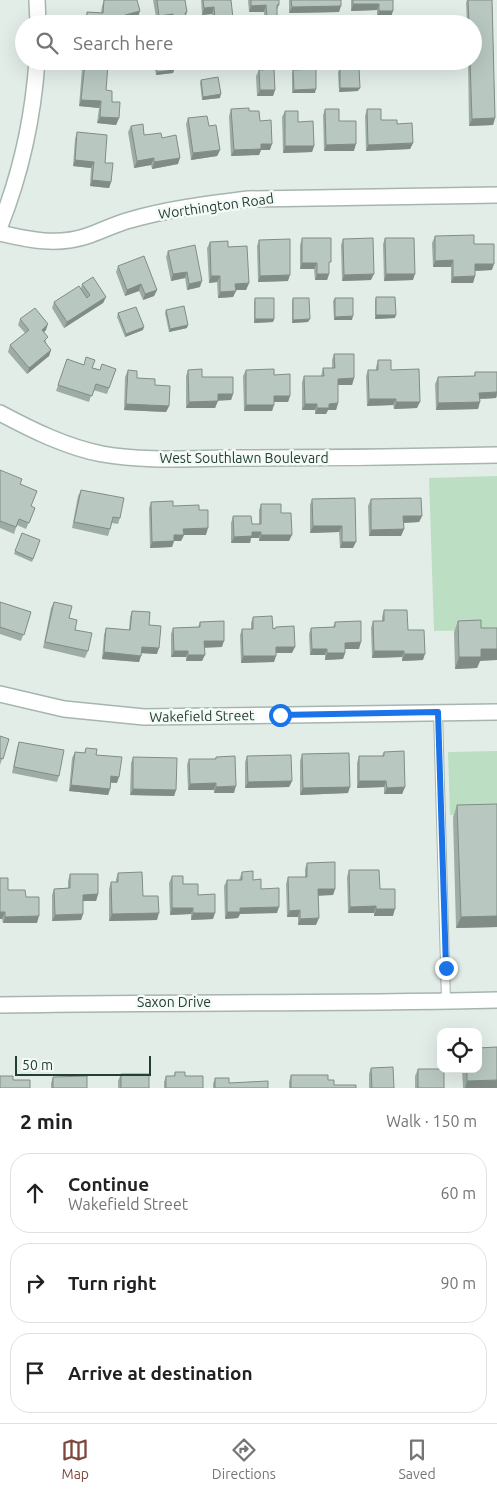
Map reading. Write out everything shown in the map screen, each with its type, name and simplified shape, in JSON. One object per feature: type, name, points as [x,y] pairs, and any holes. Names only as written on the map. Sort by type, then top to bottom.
[{"type":"street","points":[[37,0],[38,15]]},
{"type":"street","points":[[0,226],[24,150],[31,118],[36,70]]},
{"type":"street","name":"Worthington Road","points":[[0,233],[32,240],[64,241],[87,236],[130,220],[176,210],[248,199],[497,194]]},
{"type":"street","name":"West Southlawn Boulevard","points":[[0,413],[45,436],[101,454],[121,456],[155,458],[317,458],[497,456]]},
{"type":"street","name":"Wakefield Street","points":[[0,694],[64,709],[144,717],[497,712]]},
{"type":"street","points":[[446,1001],[497,1000]]},
{"type":"street","name":"Saxon Drive","points":[[0,1005],[158,1002],[446,1001]]},
{"type":"lane","points":[[438,712],[446,1001]]},
{"type":"green space","points":[[497,476],[497,630],[434,631],[429,478]]},
{"type":"green space","points":[[497,751],[497,813],[450,815],[448,752]]},
{"type":"building","points":[[104,0],[137,0],[140,11],[125,15],[87,15],[87,12],[103,13]]},
{"type":"building","points":[[157,0],[185,0],[187,12],[185,15],[159,15]]},
{"type":"building","points":[[203,0],[231,0],[233,15],[215,15],[214,7],[204,8]]},
{"type":"building","points":[[251,0],[279,0],[277,15],[267,15],[266,5],[251,6]]},
{"type":"building","points":[[291,0],[341,0],[341,6],[292,7]]},
{"type":"building","points":[[353,0],[393,0],[393,11],[379,11],[379,4],[353,4]]},
{"type":"building","points":[[468,0],[492,0],[495,118],[472,119],[470,70],[482,70],[482,15],[469,15]]},
{"type":"building","points":[[84,70],[108,70],[106,90],[112,91],[112,102],[120,102],[119,118],[100,117],[101,101],[81,100]]},
{"type":"building","points":[[157,70],[174,70],[157,72]]},
{"type":"building","points":[[259,70],[274,70],[275,90],[260,90]]},
{"type":"building","points":[[293,70],[316,70],[316,89],[294,90]]},
{"type":"building","points":[[340,70],[359,70],[360,88],[340,88]]},
{"type":"building","points":[[218,77],[221,94],[203,97],[201,80]]},
{"type":"building","points":[[249,108],[249,111],[259,111],[260,121],[271,120],[272,144],[261,144],[261,149],[234,150],[231,109]]},
{"type":"building","points":[[325,109],[339,109],[339,121],[356,121],[356,144],[326,145]]},
{"type":"building","points":[[367,109],[381,109],[381,120],[397,120],[397,124],[412,123],[413,143],[368,145]]},
{"type":"building","points":[[285,111],[298,111],[298,122],[313,121],[314,146],[285,146]]},
{"type":"building","points":[[207,116],[209,126],[216,125],[220,150],[193,153],[188,118]]},
{"type":"building","points":[[143,124],[144,135],[161,133],[162,138],[176,135],[180,158],[154,162],[154,158],[137,161],[131,126]]},
{"type":"building","points":[[77,132],[107,135],[105,163],[113,163],[111,182],[92,180],[94,162],[75,160]]},
{"type":"building","points":[[474,235],[474,244],[494,244],[494,264],[475,264],[475,276],[453,277],[453,260],[435,261],[435,236]]},
{"type":"building","points":[[302,238],[331,238],[329,274],[317,274],[317,263],[302,263]]},
{"type":"building","points":[[373,238],[374,274],[344,275],[343,239]]},
{"type":"building","points":[[385,238],[414,238],[415,274],[386,274]]},
{"type":"building","points":[[290,239],[290,275],[260,276],[259,240]]},
{"type":"building","points":[[228,241],[228,247],[247,246],[249,283],[235,284],[236,291],[220,292],[220,276],[211,276],[210,242]]},
{"type":"building","points":[[195,245],[202,281],[189,284],[187,272],[173,274],[168,251]]},
{"type":"building","points":[[144,256],[157,290],[145,294],[141,284],[127,290],[118,266]]},
{"type":"building","points":[[93,277],[106,297],[67,322],[54,302],[79,286],[87,298],[90,295],[82,284]]},
{"type":"building","points":[[376,297],[395,297],[396,315],[376,315]]},
{"type":"building","points":[[255,298],[274,298],[274,319],[255,319]]},
{"type":"building","points":[[293,298],[309,298],[310,319],[293,320]]},
{"type":"building","points":[[335,298],[353,298],[353,316],[335,317]]},
{"type":"building","points":[[184,306],[188,325],[170,329],[166,310]]},
{"type":"building","points":[[136,307],[144,327],[126,334],[118,313]]},
{"type":"building","points":[[35,308],[48,324],[42,330],[48,337],[44,341],[51,350],[29,368],[10,345],[29,330],[20,319]]},
{"type":"building","points":[[334,354],[354,354],[354,378],[338,379],[338,403],[329,404],[329,408],[317,408],[317,404],[305,404],[304,376],[324,376],[323,368],[335,368]]},
{"type":"building","points":[[86,357],[95,360],[92,368],[100,370],[102,364],[116,369],[109,388],[96,384],[92,396],[58,385],[67,359],[84,365]]},
{"type":"building","points":[[378,360],[391,360],[391,370],[419,369],[420,402],[396,402],[396,399],[369,399],[368,370],[378,370]]},
{"type":"building","points":[[202,369],[202,377],[233,377],[233,394],[218,394],[218,401],[189,402],[188,370]]},
{"type":"building","points":[[274,369],[274,375],[290,374],[290,396],[274,396],[274,405],[246,405],[246,370]]},
{"type":"building","points":[[128,370],[137,371],[137,378],[155,379],[155,385],[170,386],[169,406],[126,404]]},
{"type":"building","points":[[475,372],[497,372],[497,392],[479,393],[480,402],[438,403],[438,377],[475,376]]},
{"type":"building","points":[[0,470],[22,479],[20,484],[37,491],[31,506],[35,508],[29,523],[19,519],[16,527],[0,521]]},
{"type":"building","points":[[81,490],[124,498],[120,518],[113,517],[110,529],[74,522]]},
{"type":"building","points":[[355,498],[356,542],[342,542],[342,526],[313,526],[312,499]]},
{"type":"building","points":[[421,498],[422,516],[403,516],[404,529],[371,530],[371,499]]},
{"type":"building","points":[[173,501],[173,506],[199,505],[199,510],[208,510],[208,528],[183,529],[184,535],[174,535],[174,541],[152,542],[151,502]]},
{"type":"building","points":[[261,504],[281,504],[281,513],[291,513],[292,535],[261,535],[261,532],[252,532],[252,536],[234,537],[233,516],[251,516],[252,524],[261,524]]},
{"type":"building","points":[[22,533],[40,540],[33,559],[15,551]]},
{"type":"building","points":[[0,602],[31,612],[24,635],[0,627]]},
{"type":"building","points":[[54,602],[72,606],[69,618],[77,620],[75,630],[92,633],[88,651],[45,642]]},
{"type":"building","points":[[384,610],[407,610],[408,630],[424,630],[425,654],[404,654],[404,651],[374,651],[373,621],[384,621]]},
{"type":"building","points":[[132,611],[150,612],[149,625],[161,626],[159,648],[142,647],[141,656],[104,652],[106,628],[130,630]]},
{"type":"building","points":[[272,616],[273,629],[276,627],[294,626],[295,647],[276,647],[276,656],[243,656],[242,629],[253,629],[253,617]]},
{"type":"building","points":[[481,620],[481,628],[497,628],[497,649],[481,649],[481,657],[459,657],[458,621]]},
{"type":"building","points":[[224,621],[224,641],[204,641],[205,655],[188,655],[188,651],[174,651],[173,628],[200,627],[200,622]]},
{"type":"building","points":[[361,621],[361,642],[345,643],[345,653],[327,653],[327,649],[312,649],[311,628],[335,627],[335,622]]},
{"type":"building","points":[[0,736],[9,739],[3,759],[0,758]]},
{"type":"building","points":[[19,742],[64,750],[59,776],[14,767]]},
{"type":"building","points":[[86,748],[97,749],[96,755],[122,757],[119,777],[111,776],[110,789],[71,785],[75,752],[85,753]]},
{"type":"building","points":[[404,751],[405,787],[387,788],[386,781],[359,781],[359,756],[384,756],[384,752]]},
{"type":"building","points":[[349,753],[350,787],[303,788],[302,754]]},
{"type":"building","points":[[291,755],[292,781],[248,782],[247,756]]},
{"type":"building","points":[[235,756],[236,786],[216,787],[216,783],[190,784],[189,759],[216,759],[216,757]]},
{"type":"building","points":[[133,757],[177,758],[176,790],[133,789]]},
{"type":"building","points":[[497,804],[497,916],[461,917],[457,805]]},
{"type":"building","points":[[335,862],[335,889],[318,889],[319,918],[300,919],[300,910],[289,911],[288,877],[307,877],[307,863]]},
{"type":"building","points":[[349,870],[379,870],[380,889],[395,889],[395,909],[376,909],[376,906],[350,907]]},
{"type":"building","points":[[253,871],[253,880],[261,879],[261,889],[279,888],[279,907],[240,908],[240,912],[227,912],[227,880],[242,880],[242,872]]},
{"type":"building","points":[[142,872],[143,896],[158,896],[159,913],[112,914],[111,882],[118,882],[118,873]]},
{"type":"building","points":[[70,874],[98,874],[98,894],[83,895],[83,914],[55,915],[54,889],[70,888]]},
{"type":"building","points":[[172,876],[183,876],[183,884],[198,884],[198,895],[215,894],[215,913],[193,913],[193,908],[172,908]]},
{"type":"building","points":[[0,878],[8,878],[8,890],[25,890],[26,897],[39,897],[39,916],[5,917],[5,912],[0,912]]},
{"type":"building","points":[[497,1047],[497,1080],[467,1081],[467,1073],[482,1073],[482,1048]]},
{"type":"building","points":[[393,1067],[394,1088],[372,1088],[371,1068]]},
{"type":"building","points":[[418,1069],[437,1069],[437,1073],[444,1073],[444,1088],[418,1088]]},
{"type":"building","points":[[175,1072],[185,1072],[185,1076],[203,1076],[203,1088],[166,1088],[166,1076],[175,1076]]},
{"type":"building","points":[[121,1074],[149,1074],[149,1088],[121,1088]]},
{"type":"building","points":[[291,1075],[328,1075],[328,1080],[334,1080],[334,1085],[356,1085],[356,1088],[291,1088]]},
{"type":"building","points":[[0,1076],[13,1076],[13,1080],[30,1080],[30,1088],[0,1088]]},
{"type":"building","points":[[87,1076],[87,1088],[53,1088],[53,1077]]},
{"type":"building","points":[[215,1078],[229,1078],[229,1083],[268,1081],[268,1088],[215,1088]]},
{"type":"route","points":[[280,715],[438,712],[446,968]]}]
